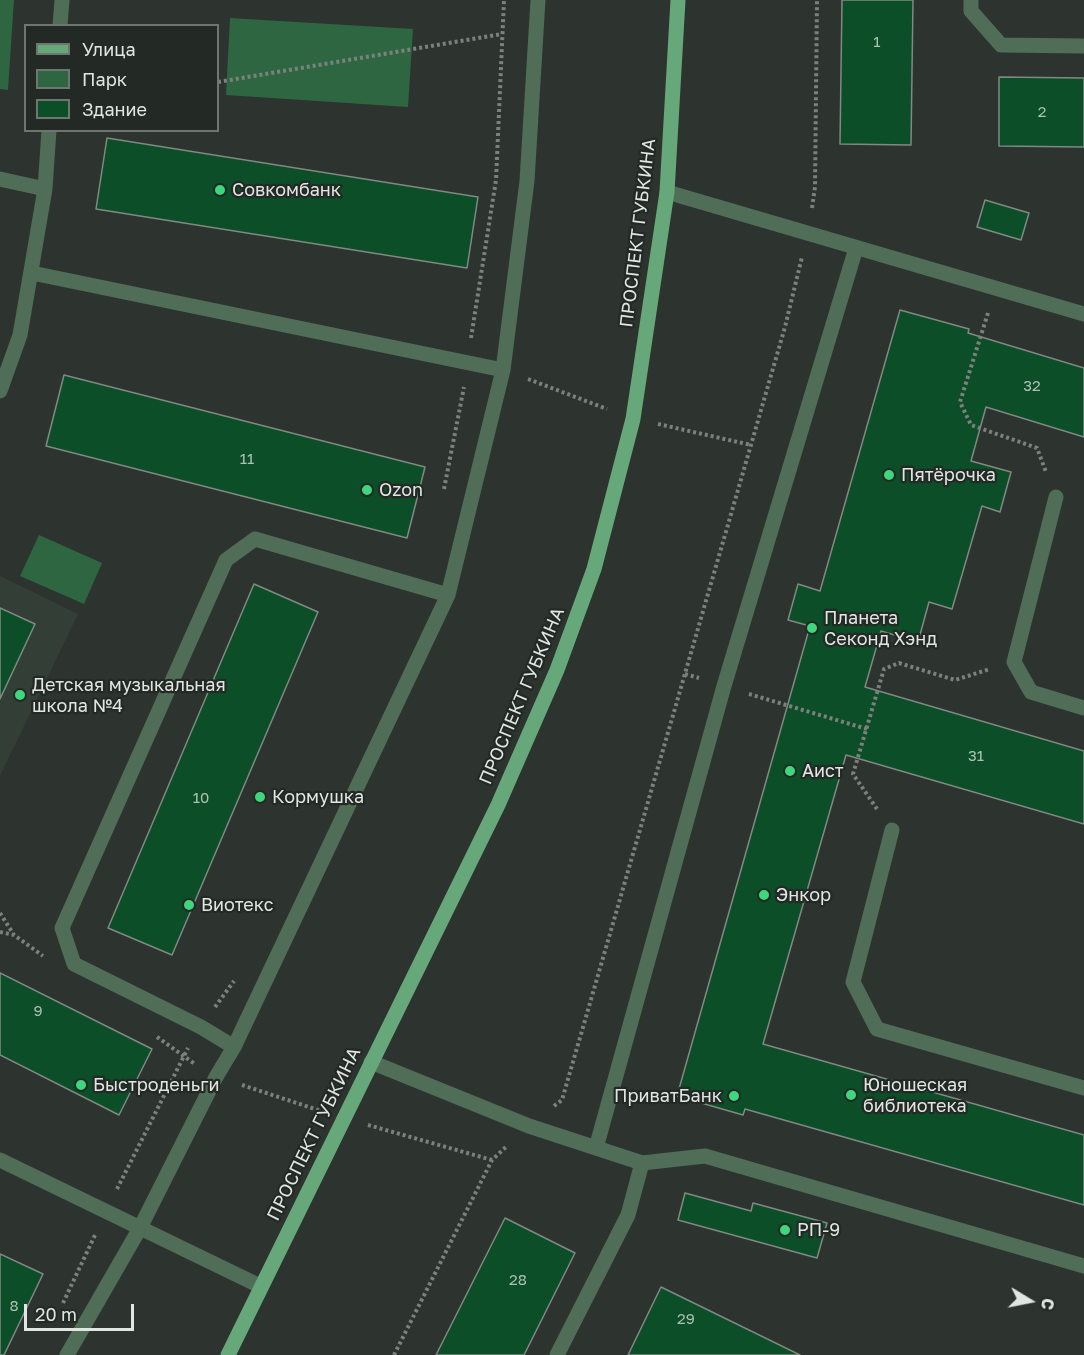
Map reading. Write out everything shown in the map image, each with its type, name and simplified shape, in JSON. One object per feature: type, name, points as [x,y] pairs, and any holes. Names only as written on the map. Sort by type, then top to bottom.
[{"type":"main road","name":"ПРОСПЕКТ ГУБКИНА","points":[[228,1355],[498,805],[557,670],[594,569],[633,419],[667,192],[678,0]]},
{"type":"lane","points":[[60,24],[62,0]]},
{"type":"lane","points":[[67,1355],[140,1228],[216,1077],[234,1047],[448,595],[503,369],[527,180],[538,0]]},
{"type":"lane","points":[[971,0],[971,11],[1001,45],[1084,46]]},
{"type":"lane","points":[[0,391],[20,335],[32,273],[45,189],[49,132]]},
{"type":"lane","points":[[0,179],[45,189]]},
{"type":"lane","points":[[667,192],[1084,314]]},
{"type":"lane","points":[[596,1148],[724,686],[856,248]]},
{"type":"lane","points":[[32,273],[467,364],[503,369]]},
{"type":"lane","points":[[1056,497],[1014,662],[1031,692],[1084,708]]},
{"type":"lane","points":[[234,1047],[201,1027],[74,964],[62,928],[226,560],[255,539],[448,595]]},
{"type":"lane","points":[[892,830],[853,982],[877,1029],[1084,1088]]},
{"type":"lane","points":[[372,1062],[529,1126],[642,1163],[705,1156],[1084,1266]]},
{"type":"lane","points":[[0,1160],[105,1213],[260,1286]]},
{"type":"lane","points":[[557,1355],[628,1215],[642,1163]]},
{"type":"path","points":[[443,492],[460,416],[496,180],[504,0]]},
{"type":"path","points":[[394,1355],[492,1160],[562,1100],[785,327],[808,232],[815,187],[817,0]]},
{"type":"path","points":[[219,82],[502,34]]},
{"type":"path","points":[[996,287],[960,402],[971,425],[1037,448],[1056,497]]},
{"type":"path","points":[[892,830],[853,774],[884,669],[898,663],[955,680],[1014,662]]},
{"type":"path","points":[[685,674],[867,729]]},
{"type":"path","points":[[0,913],[14,935]]},
{"type":"path","points":[[63,1304],[105,1213],[201,1027],[240,972]]},
{"type":"shaded area","name":"Детская музыкальная школа №4","points":[[0,576],[78,614],[0,776]]},
{"type":"green space","points":[[0,0],[14,0],[8,90],[0,89]]},
{"type":"green space","points":[[230,18],[413,29],[408,107],[226,95]]},
{"type":"green space","points":[[39,535],[102,563],[84,604],[20,576]]},
{"type":"building","points":[[842,0],[913,0],[911,145],[840,144]]},
{"type":"building","points":[[999,77],[1084,78],[1084,147],[999,146]]},
{"type":"building","points":[[107,138],[478,197],[467,268],[96,209]]},
{"type":"building","points":[[985,200],[1029,213],[1021,240],[977,227]]},
{"type":"building","points":[[900,310],[969,329],[968,333],[1084,368],[1084,437],[986,407],[971,461],[1011,472],[1000,512],[982,506],[952,609],[929,602],[918,642],[881,631],[865,687],[1084,751],[1084,824],[846,755],[763,1044],[1084,1135],[1084,1205],[745,1109],[743,1115],[677,1096],[810,626],[788,620],[798,584],[820,591]]},
{"type":"building","points":[[64,375],[425,467],[407,538],[46,446]]},
{"type":"building","points":[[254,584],[318,612],[172,955],[108,928]]},
{"type":"building","points":[[0,608],[35,624],[0,699]]},
{"type":"building","points":[[0,973],[152,1049],[119,1115],[0,1055]]},
{"type":"building","points":[[685,1193],[751,1211],[753,1203],[827,1223],[817,1258],[678,1220]]},
{"type":"building","points":[[505,1218],[575,1253],[524,1355],[436,1355]]},
{"type":"building","points":[[0,1254],[43,1274],[4,1355],[0,1355]]},
{"type":"building","points":[[661,1287],[800,1355],[628,1355]]},
{"type":"place","name":"Совкомбанк","points":[[220,190]]},
{"type":"place","name":"Пятёрочка","points":[[889,475]]},
{"type":"place","name":"Ozon","points":[[367,490]]},
{"type":"place","name":"Планета Секонд Хэнд","points":[[812,628]]},
{"type":"place","name":"Детская музыкальная школа №4","points":[[20,695]]},
{"type":"place","name":"Аист","points":[[790,771]]},
{"type":"place","name":"Кормушка","points":[[260,797]]},
{"type":"place","name":"Энкор","points":[[764,895]]},
{"type":"place","name":"Виотекс","points":[[189,905]]},
{"type":"place","name":"Быстроденьги","points":[[81,1085]]},
{"type":"place","name":"Юношеская библиотека","points":[[851,1095]]},
{"type":"place","name":"ПриватБанк","points":[[734,1096]]},
{"type":"place","name":"РП-9","points":[[785,1230]]}]
